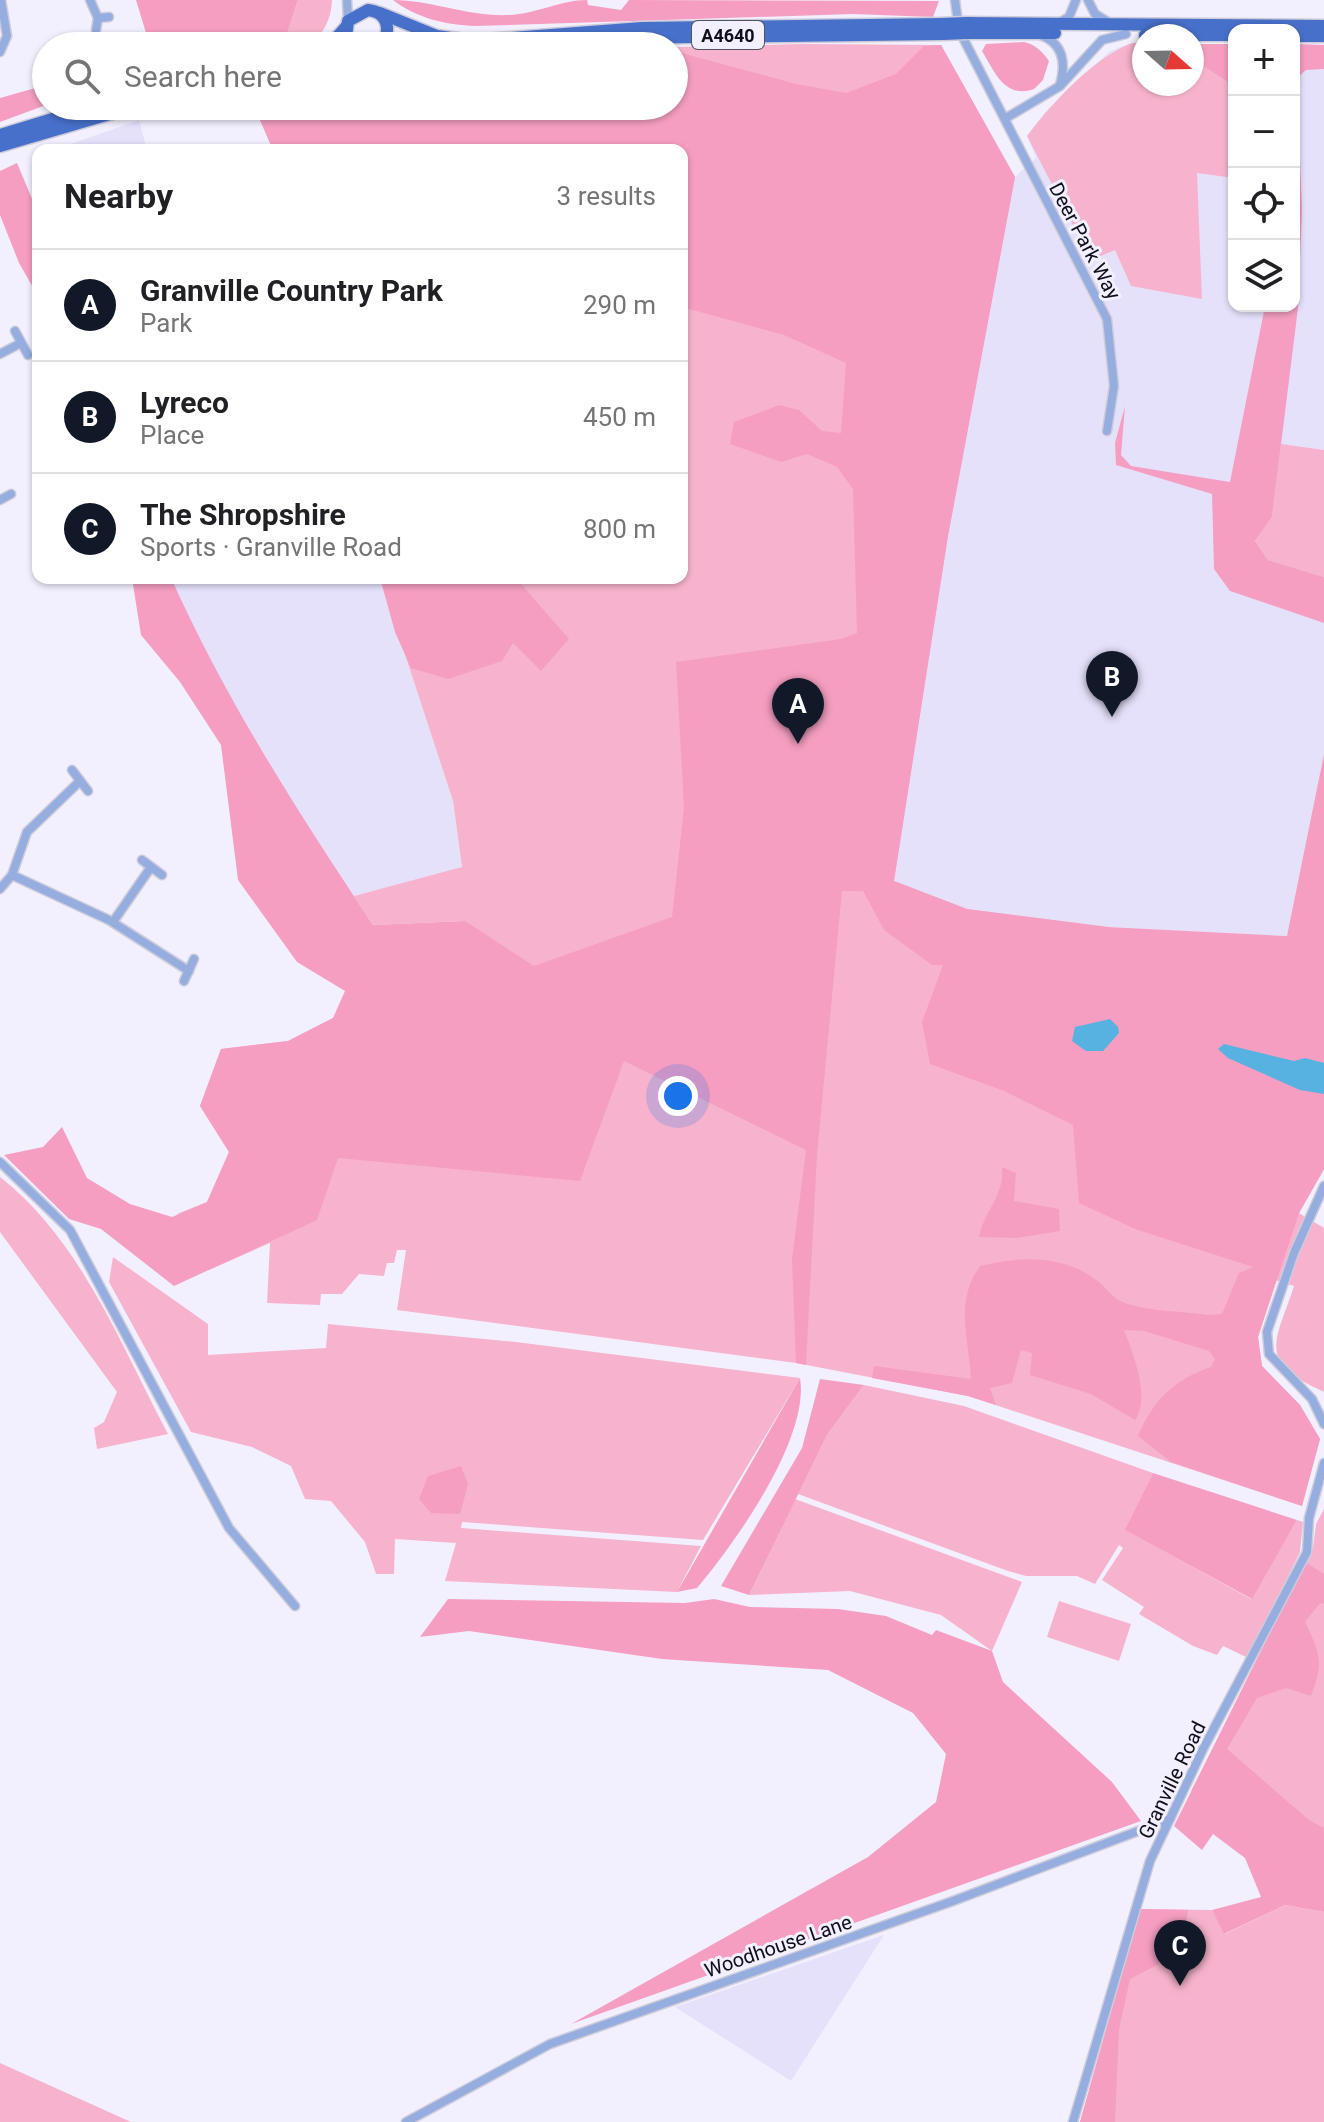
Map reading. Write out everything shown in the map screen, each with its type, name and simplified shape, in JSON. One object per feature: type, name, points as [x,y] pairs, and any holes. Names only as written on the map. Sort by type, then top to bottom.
[{"type":"main road","points":[[340,32],[360,12],[373,8],[388,26],[386,32]]},
{"type":"main road","name":"A4640","points":[[373,8],[428,32]]},
{"type":"main road","points":[[346,32],[347,24]]},
{"type":"main road","name":"A4640","points":[[688,36],[1047,24],[1228,35]]},
{"type":"main road","name":"A4640","points":[[966,28],[1029,33],[1324,26]]},
{"type":"main road","name":"A4640","points":[[590,32],[642,28],[942,29]]},
{"type":"main road","points":[[1300,36],[1324,36]]},
{"type":"main road","points":[[0,135],[49,120]]},
{"type":"main road","points":[[0,146],[89,120]]},
{"type":"street","points":[[0,52],[7,36],[1,0]]},
{"type":"street","points":[[90,0],[98,18],[96,30]]},
{"type":"street","points":[[347,0],[347,24]]},
{"type":"street","name":"Deer Park Way","points":[[955,0],[959,30],[1107,319],[1114,386],[1107,431]]},
{"type":"street","points":[[1047,24],[1066,19],[1076,0]]},
{"type":"street","points":[[1088,0],[1101,19],[1127,30]]},
{"type":"street","points":[[98,18],[109,17]]},
{"type":"street","points":[[1006,118],[1060,86],[1102,40],[1127,30]]},
{"type":"street","points":[[1029,33],[1050,40],[1060,52],[1065,65],[1060,86]]},
{"type":"street","points":[[15,331],[28,355]]},
{"type":"street","points":[[0,354],[21,343]]},
{"type":"street","points":[[0,500],[11,494]]},
{"type":"street","points":[[72,770],[88,791]]},
{"type":"street","points":[[0,889],[12,875],[27,832],[80,781]]},
{"type":"street","points":[[142,860],[162,875]]},
{"type":"street","points":[[113,922],[151,867]]},
{"type":"street","points":[[12,875],[113,922],[172,963],[189,971]]},
{"type":"street","points":[[184,981],[194,959]]},
{"type":"street","points":[[0,1162],[70,1230],[229,1528],[295,1606]]},
{"type":"street","points":[[1324,1186],[1294,1253],[1267,1332],[1269,1354],[1312,1399],[1324,1424]]},
{"type":"street","name":"Granville Road","points":[[1073,2122],[1139,1890],[1170,1819],[1307,1552],[1309,1518],[1324,1463]]},
{"type":"street","name":"Woodhouse Lane","points":[[406,2122],[550,2044],[953,1901],[1170,1819]]},
{"type":"shaded area","points":[[136,0],[298,0],[288,32],[146,32]]},
{"type":"shaded area","points":[[298,0],[332,0],[328,20],[321,32],[288,32]]},
{"type":"shaded area","points":[[393,0],[494,15],[529,12],[587,0],[588,5],[621,10],[629,0],[939,1],[933,17],[853,14],[475,26],[432,19],[411,12]]},
{"type":"shaded area","points":[[1024,42],[1038,49],[1049,61],[1043,80],[1034,89],[1024,91],[1015,90],[1002,82],[982,51],[986,44]]},
{"type":"shaded area","points":[[1132,43],[1132,96],[1204,96],[1204,44],[1228,44],[1228,312],[1300,312],[1300,44],[1324,45],[1324,754],[1288,936],[1108,927],[967,909],[894,882],[948,536],[1015,177],[1036,158],[1027,136],[1047,110],[1110,51]]},
{"type":"shaded area","points":[[1132,43],[1132,96],[1204,96],[1204,67],[1228,82],[1228,177],[1197,173],[1202,299],[1131,286],[1115,250],[1091,260],[1027,136],[1061,96],[1089,70]]},
{"type":"shaded area","points":[[1204,44],[1228,44],[1228,82],[1204,67]]},
{"type":"shaded area","points":[[1300,44],[1324,45],[1324,69],[1306,70],[1300,75]]},
{"type":"shaded area","points":[[941,45],[1015,177],[948,536],[894,881],[967,909],[1108,927],[1324,1169],[1299,1213],[1324,1228],[1324,1392],[1302,1381],[1279,1360],[1277,1336],[1294,1286],[1275,1280],[1258,1337],[1262,1366],[1300,1405],[1320,1439],[1302,1506],[968,1396],[796,1363],[397,1310],[406,1250],[397,1250],[394,1263],[387,1263],[384,1276],[359,1274],[342,1294],[321,1294],[320,1305],[267,1303],[270,1243],[209,1270],[177,1214],[207,1202],[229,1152],[200,1106],[221,1049],[288,1041],[333,1018],[465,921],[373,925],[354,896],[462,867],[453,801],[382,584],[688,584],[688,144],[270,144],[260,120],[688,120],[688,47]]},
{"type":"shaded area","points":[[941,45],[1015,177],[948,536],[894,881],[967,909],[1108,927],[1287,936],[1324,754],[1324,1169],[1299,1213],[1258,1337],[1262,1366],[1300,1405],[1320,1439],[1302,1506],[1171,1462],[1138,1436],[1167,1392],[1211,1367],[1215,1359],[1209,1351],[1144,1331],[1124,1330],[1141,1388],[1135,1420],[1091,1394],[1030,1375],[1032,1353],[1021,1350],[1012,1383],[990,1388],[996,1405],[968,1396],[872,1378],[874,1366],[971,1379],[965,1307],[967,1293],[980,1266],[1026,1259],[1057,1262],[1085,1273],[1115,1298],[1128,1304],[1209,1315],[1222,1314],[1239,1273],[1253,1267],[1135,1229],[1079,1203],[1073,1125],[1004,1091],[930,1064],[922,1022],[943,965],[932,965],[884,930],[863,891],[842,891],[817,1155],[806,1365],[796,1363],[792,1259],[806,1150],[624,1061],[580,1181],[338,1158],[317,1220],[174,1286],[101,1229],[69,1219],[4,1155],[43,1147],[62,1127],[87,1178],[130,1204],[172,1217],[207,1202],[229,1152],[200,1106],[221,1049],[288,1041],[333,1018],[345,991],[297,962],[238,880],[221,745],[180,682],[141,635],[133,584],[174,584],[240,713],[373,925],[465,921],[534,966],[672,917],[684,808],[676,662],[841,639],[857,633],[853,489],[837,467],[807,454],[781,462],[730,444],[734,422],[779,405],[799,410],[822,431],[841,433],[846,363],[784,335],[688,309],[688,144],[270,144],[260,120],[688,120],[688,55],[796,84],[846,93],[896,74],[924,46]]},
{"type":"shaded area","points":[[32,89],[32,110],[0,122],[0,98]]},
{"type":"shaded area","points":[[139,120],[145,144],[71,144]]},
{"type":"shaded area","points":[[1300,158],[1302,211],[1300,260]]},
{"type":"shaded area","points":[[17,163],[32,199],[32,286],[19,263],[0,215],[0,171]]},
{"type":"shaded area","points":[[1264,312],[1298,312],[1272,517],[1255,541],[1268,560],[1324,577],[1324,623],[1230,591],[1214,569],[1212,494],[1116,465],[1115,443],[1125,406],[1121,455],[1131,466],[1230,482]]},
{"type":"shaded area","points":[[1281,444],[1324,450],[1324,577],[1268,560],[1255,541],[1272,517]]},
{"type":"shaded area","points":[[174,584],[382,584],[453,801],[462,868],[354,896],[273,774],[206,655]]},
{"type":"shaded area","points":[[382,584],[521,584],[569,639],[541,671],[513,643],[502,661],[448,679],[411,668],[395,632]]},
{"type":"shaded area","points":[[1002,1167],[1016,1173],[1014,1201],[1059,1209],[1060,1231],[1017,1238],[979,1237],[1000,1186]]},
{"type":"shaded area","points":[[0,1177],[54,1231],[76,1263],[116,1331],[168,1434],[97,1449],[94,1428],[104,1422],[117,1392],[0,1232]]},
{"type":"shaded area","points":[[113,1257],[208,1324],[208,1355],[326,1348],[328,1324],[516,1342],[800,1378],[703,1540],[462,1522],[461,1528],[701,1546],[677,1592],[445,1581],[456,1543],[395,1539],[394,1574],[376,1574],[365,1542],[331,1501],[305,1499],[291,1466],[252,1447],[191,1432],[109,1282]]},
{"type":"shaded area","points":[[800,1378],[800,1402],[793,1430],[766,1489],[731,1545],[697,1588],[677,1592]]},
{"type":"shaded area","points":[[820,1379],[864,1385],[827,1435],[749,1595],[721,1586],[802,1448]]},
{"type":"shaded area","points":[[864,1385],[964,1406],[1153,1473],[1126,1530],[1251,1599],[1297,1520],[1303,1522],[1300,1552],[1248,1658],[1223,1646],[1217,1655],[1193,1646],[1139,1614],[1144,1607],[1102,1580],[1123,1548],[1119,1545],[1095,1584],[1077,1576],[1026,1576],[798,1494],[827,1435]]},
{"type":"shaded area","points":[[461,1466],[468,1484],[460,1514],[431,1513],[419,1499],[428,1476]]},
{"type":"shaded area","points":[[1153,1473],[1297,1520],[1252,1599],[1125,1530]]},
{"type":"shaded area","points":[[795,1499],[1022,1582],[992,1651],[941,1615],[850,1591],[749,1595]]},
{"type":"shaded area","points":[[1324,1509],[1324,1871],[1191,1791],[1303,1572],[1307,1552],[1313,1548],[1316,1524]]},
{"type":"shaded area","points":[[1305,1562],[1324,1574],[1324,1604],[1320,1603],[1305,1622],[1314,1642],[1319,1666],[1311,1696],[1286,1688],[1257,1698],[1227,1749],[1309,1820],[1324,1828],[1324,1912],[1285,1905],[1224,1934],[1212,1910],[1261,1897],[1245,1858],[1213,1834],[1202,1850],[1174,1826]]},
{"type":"shaded area","points":[[448,1599],[685,1603],[714,1599],[750,1607],[838,1609],[886,1616],[932,1635],[936,1630],[992,1651],[1003,1682],[1112,1782],[1141,1821],[571,2024],[868,1857],[936,1802],[946,1754],[913,1713],[828,1670],[662,1659],[469,1631],[420,1637]]},
{"type":"shaded area","points":[[1059,1601],[1131,1624],[1119,1661],[1047,1637]]},
{"type":"shaded area","points":[[1285,1905],[1324,1912],[1324,2122],[1080,2122],[1140,1909],[1212,1910],[1225,1934]]},
{"type":"shaded area","points":[[1140,1909],[1188,1910],[1182,1952],[1130,1979],[1119,2029],[1115,2122],[1080,2122]]},
{"type":"shaded area","points":[[884,1935],[791,2081],[675,2007]]},
{"type":"shaded area","points":[[0,2063],[131,2122],[0,2122]]},
{"type":"water","points":[[1110,1019],[1118,1027],[1119,1033],[1103,1051],[1086,1051],[1072,1041],[1075,1027]]},
{"type":"water","points":[[1224,1044],[1294,1061],[1305,1058],[1324,1063],[1324,1094],[1300,1090],[1228,1058],[1218,1049]]},
{"type":"place","name":"Lyreco","points":[[1112,717]]},
{"type":"place","name":"Granville Country Park","points":[[798,744]]},
{"type":"place","name":"The Shropshire","points":[[1180,1986]]}]
